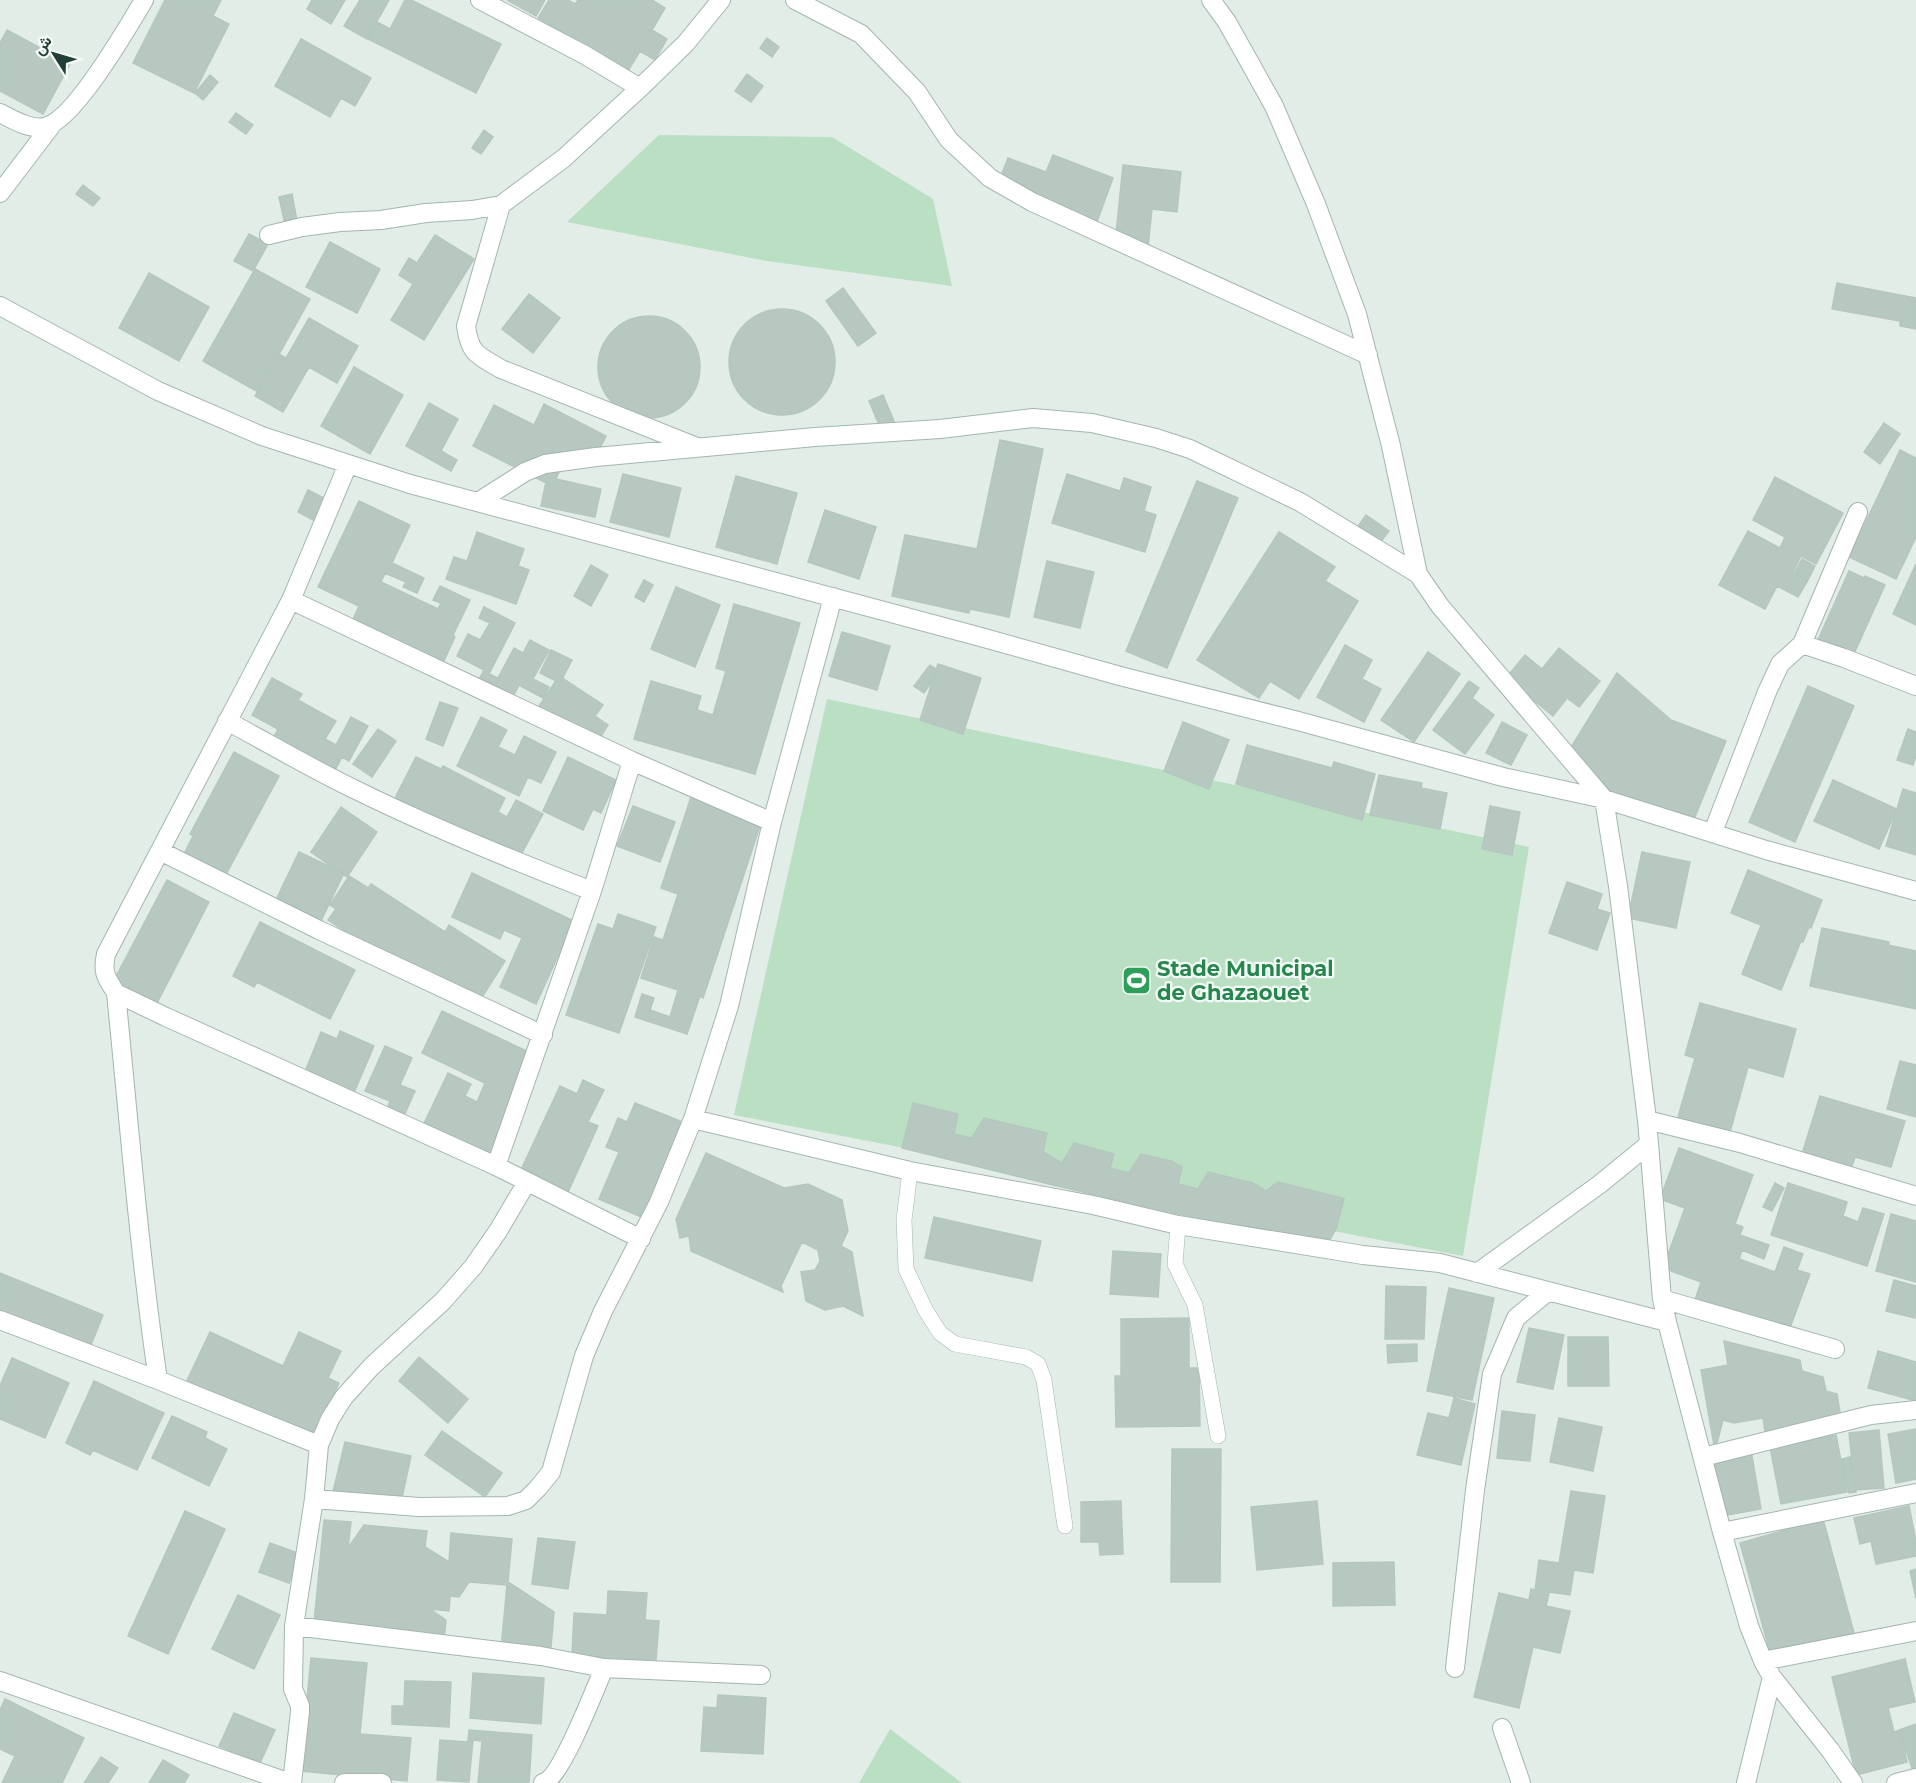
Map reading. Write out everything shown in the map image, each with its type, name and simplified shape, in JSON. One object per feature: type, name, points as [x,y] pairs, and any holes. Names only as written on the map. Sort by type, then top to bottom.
[{"type":"street","points":[[0,193],[51,126],[107,60],[144,0]]},
{"type":"street","points":[[480,0],[585,55],[640,88]]},
{"type":"street","points":[[269,235],[321,225],[501,205],[564,158],[640,88],[686,43],[721,0]]},
{"type":"street","points":[[795,0],[861,34],[917,92],[948,140],[990,178],[1032,202],[1368,355]]},
{"type":"street","points":[[1211,0],[1227,22],[1274,106],[1320,215],[1357,314],[1391,446],[1418,574],[1440,606],[1604,799],[1618,886],[1647,1120],[1662,1299],[1667,1322],[1749,1626],[1768,1669],[1853,1783]]},
{"type":"street","points":[[0,113],[31,126],[41,128],[51,126]]},
{"type":"street","points":[[501,205],[466,326],[468,343],[475,353],[501,369],[702,448]]},
{"type":"street","points":[[0,306],[158,391],[262,436],[410,484],[1120,676],[1298,721],[1503,777],[1604,799],[1766,850],[1916,891]]},
{"type":"street","points":[[478,502],[525,472],[545,464],[596,457],[815,437],[940,429],[1033,418],[1092,423],[1156,438],[1190,449],[1300,502],[1418,574]]},
{"type":"street","points":[[158,1380],[134,1185],[116,993],[105,975],[106,954],[291,600],[348,464]]},
{"type":"street","points":[[1713,832],[1767,692],[1780,664],[1802,645],[1858,512]]},
{"type":"street","points":[[314,1499],[419,1507],[508,1506],[526,1500],[550,1472],[584,1356],[603,1311],[659,1202],[693,1119],[729,1006],[772,822],[833,597]]},
{"type":"street","points":[[291,600],[632,761],[772,822]]},
{"type":"street","points":[[1802,645],[1844,658],[1916,686]]},
{"type":"street","points":[[227,721],[354,790],[432,827],[592,891]]},
{"type":"street","points":[[496,1166],[592,891],[632,761]]},
{"type":"street","points":[[160,851],[319,930],[543,1035]]},
{"type":"street","points":[[116,993],[496,1166],[641,1239]]},
{"type":"street","points":[[693,1119],[910,1171],[1093,1205],[1178,1225],[1363,1255],[1440,1263],[1667,1322]]},
{"type":"street","points":[[1647,1120],[1740,1143],[1916,1196]]},
{"type":"street","points":[[1477,1273],[1600,1184],[1649,1144]]},
{"type":"street","points":[[0,1681],[291,1783],[300,1712],[293,1689],[294,1626],[320,1445],[330,1419],[344,1397],[372,1366],[443,1301],[473,1267],[527,1182]]},
{"type":"street","points":[[1455,1668],[1475,1490],[1492,1374],[1516,1318],[1547,1292]]},
{"type":"street","points":[[1662,1299],[1835,1349]]},
{"type":"street","points":[[0,1320],[320,1445]]},
{"type":"street","points":[[1703,1457],[1871,1415],[1916,1410]]},
{"type":"street","points":[[1722,1532],[1916,1493]]},
{"type":"street","points":[[294,1626],[541,1656],[604,1668],[761,1675]]},
{"type":"street","points":[[1768,1669],[1916,1631]]},
{"type":"street","points":[[543,1783],[548,1782],[560,1766],[604,1668]]},
{"type":"street","points":[[1746,1783],[1768,1669]]},
{"type":"street","points":[[1502,1728],[1521,1783]]},
{"type":"street","points":[[1896,1783],[1916,1778]]},
{"type":"street","points":[[344,1783],[382,1783]]},
{"type":"lane","points":[[910,1171],[904,1220],[906,1269],[926,1311],[940,1333],[955,1344],[1026,1357],[1038,1364],[1044,1380],[1065,1526]]},
{"type":"lane","points":[[1178,1225],[1175,1264],[1195,1305],[1218,1436]]},
{"type":"green space","points":[[659,135],[832,137],[933,199],[952,286],[767,261],[567,222]]},
{"type":"green space","name":"Stade Municipal de Ghazaouet","points":[[827,699],[1529,847],[1463,1256],[734,1115]]},
{"type":"green space","points":[[890,1729],[962,1783],[859,1783]]},
{"type":"building","points":[[165,0],[221,0],[213,16],[229,24],[194,93],[133,63]]},
{"type":"building","points":[[312,0],[345,0],[331,24],[307,9]]},
{"type":"building","points":[[360,0],[389,0],[367,39],[344,26]]},
{"type":"building","points":[[405,0],[411,0],[501,44],[476,93],[368,39],[377,22],[390,29]]},
{"type":"building","points":[[507,0],[545,0],[536,16]]},
{"type":"building","points":[[549,0],[568,0],[575,4],[578,0],[652,0],[665,8],[652,30],[667,39],[655,60],[640,51],[628,71],[538,18]]},
{"type":"building","points":[[7,30],[70,64],[43,114],[0,91],[0,43]]},
{"type":"building","points":[[767,38],[779,47],[772,57],[760,48]]},
{"type":"building","points":[[301,39],[371,78],[355,106],[341,98],[330,117],[275,86]]},
{"type":"building","points":[[747,74],[763,86],[751,102],[735,91]]},
{"type":"building","points":[[210,75],[218,82],[203,100],[195,93]]},
{"type":"building","points":[[236,113],[253,125],[246,134],[229,122]]},
{"type":"building","points":[[484,130],[493,137],[481,154],[472,148]]},
{"type":"building","points":[[1053,155],[1113,178],[1095,227],[996,189],[1008,158],[1046,172]]},
{"type":"building","points":[[1123,165],[1181,172],[1177,212],[1152,209],[1148,247],[1115,244]]},
{"type":"building","points":[[83,185],[100,198],[93,206],[76,194]]},
{"type":"building","points":[[292,194],[298,226],[286,229],[279,197]]},
{"type":"building","points":[[249,234],[268,244],[253,271],[234,261]]},
{"type":"building","points":[[435,235],[474,259],[424,340],[391,320],[413,284],[399,275],[409,258],[417,263]]},
{"type":"building","points":[[330,242],[380,269],[357,313],[306,287]]},
{"type":"building","points":[[255,269],[310,299],[258,392],[203,361]]},
{"type":"building","points":[[149,273],[209,307],[179,361],[119,328]]},
{"type":"building","points":[[1837,283],[1916,298],[1916,329],[1900,326],[1900,321],[1832,309]]},
{"type":"building","points":[[843,288],[876,333],[858,346],[826,301]]},
{"type":"building","points":[[529,294],[560,318],[533,353],[502,329]]},
{"type":"building","points":[[782,309],[802,313],[819,325],[831,342],[835,362],[831,382],[819,399],[802,411],[782,415],[762,411],[745,399],[733,382],[729,362],[733,342],[745,325],[762,313]]},
{"type":"building","points":[[649,316],[668,320],[685,331],[696,348],[700,367],[696,386],[685,403],[668,414],[649,418],[630,414],[613,403],[602,386],[598,367],[602,348],[613,331],[630,320]]},
{"type":"building","points":[[309,318],[358,346],[337,383],[309,367],[283,412],[255,396],[279,354],[286,358]]},
{"type":"building","points":[[354,367],[403,395],[370,454],[321,426]]},
{"type":"building","points":[[883,395],[894,421],[880,427],[869,401]]},
{"type":"building","points":[[429,403],[458,419],[441,451],[457,460],[451,471],[406,446]]},
{"type":"building","points":[[544,404],[606,436],[594,461],[571,449],[552,486],[473,446],[494,405],[534,425]]},
{"type":"building","points":[[1884,423],[1900,434],[1880,464],[1864,452]]},
{"type":"building","points":[[1000,440],[1043,449],[1009,617],[970,609],[969,613],[892,596],[905,535],[977,549]]},
{"type":"building","points":[[1900,450],[1916,458],[1916,537],[1896,579],[1849,557]]},
{"type":"building","points":[[623,474],[681,488],[669,537],[610,522]]},
{"type":"building","points":[[1067,474],[1120,491],[1124,478],[1151,487],[1144,511],[1156,515],[1145,552],[1052,523]]},
{"type":"building","points":[[736,476],[797,493],[777,564],[716,547]]},
{"type":"building","points":[[547,477],[601,489],[595,517],[541,506]]},
{"type":"building","points":[[1775,477],[1843,513],[1816,564],[1801,556],[1793,572],[1808,580],[1798,597],[1777,586],[1765,609],[1719,585],[1748,531],[1780,548],[1785,537],[1753,520]]},
{"type":"building","points":[[1197,481],[1238,498],[1167,668],[1126,651]]},
{"type":"building","points":[[308,490],[326,499],[315,521],[298,512]]},
{"type":"building","points":[[359,501],[410,525],[392,563],[424,578],[417,593],[403,587],[406,582],[385,573],[381,582],[438,609],[441,603],[433,600],[440,586],[470,600],[442,665],[352,622],[359,606],[318,587]]},
{"type":"building","points":[[825,510],[876,527],[859,579],[808,562]]},
{"type":"building","points":[[1366,515],[1389,531],[1376,548],[1354,532]]},
{"type":"building","points":[[477,532],[524,549],[518,566],[529,570],[516,604],[446,579],[454,557],[467,561]]},
{"type":"building","points":[[1279,532],[1335,567],[1325,581],[1358,601],[1299,699],[1270,681],[1259,698],[1197,660]]},
{"type":"building","points":[[1802,559],[1815,566],[1808,580],[1795,572]]},
{"type":"building","points":[[1047,561],[1094,572],[1080,628],[1034,617]]},
{"type":"building","points":[[1916,564],[1916,625],[1893,614]]},
{"type":"building","points":[[591,565],[608,575],[591,606],[574,596]]},
{"type":"building","points":[[1849,571],[1885,585],[1853,656],[1818,640]]},
{"type":"building","points":[[644,580],[653,585],[644,602],[635,597]]},
{"type":"building","points":[[676,587],[720,605],[695,667],[651,649]]},
{"type":"building","points":[[734,604],[800,623],[755,774],[634,739],[651,681],[701,696],[697,710],[713,715],[726,671],[716,668]]},
{"type":"building","points":[[484,607],[515,623],[489,674],[498,678],[514,648],[523,653],[530,640],[549,650],[533,679],[549,687],[543,698],[519,685],[511,701],[477,683],[484,670],[457,656],[468,634],[480,640],[490,623],[479,618]]},
{"type":"building","points":[[842,632],[890,646],[877,690],[829,676]]},
{"type":"building","points":[[1345,645],[1372,660],[1362,679],[1381,689],[1364,722],[1317,697]]},
{"type":"building","points":[[1559,648],[1600,681],[1579,707],[1567,698],[1553,716],[1506,678],[1525,655],[1542,669]]},
{"type":"building","points":[[551,650],[572,660],[560,683],[540,673]]},
{"type":"building","points":[[1428,652],[1460,674],[1414,742],[1381,720]]},
{"type":"building","points":[[938,664],[981,678],[963,734],[920,720]]},
{"type":"building","points":[[930,665],[939,671],[924,693],[914,686]]},
{"type":"building","points":[[1617,673],[1671,720],[1726,741],[1692,824],[1627,805],[1568,752]]},
{"type":"building","points":[[559,676],[603,705],[595,716],[608,725],[597,743],[539,706]]},
{"type":"building","points":[[272,678],[302,694],[298,700],[336,721],[325,739],[336,745],[351,717],[368,726],[349,761],[342,757],[332,776],[271,742],[278,729],[252,715]]},
{"type":"building","points":[[1469,681],[1479,688],[1472,698],[1494,715],[1465,754],[1433,730]]},
{"type":"building","points":[[1808,686],[1854,706],[1795,842],[1749,822]]},
{"type":"building","points":[[440,702],[458,708],[443,746],[426,739]]},
{"type":"building","points":[[481,717],[507,730],[498,747],[515,755],[524,736],[556,752],[541,783],[528,777],[519,796],[457,766]]},
{"type":"building","points":[[1183,722],[1229,740],[1209,789],[1164,771]]},
{"type":"building","points":[[1502,722],[1527,735],[1511,765],[1486,753]]},
{"type":"building","points":[[378,729],[396,741],[372,777],[353,764]]},
{"type":"building","points":[[1908,729],[1916,732],[1916,756],[1913,765],[1897,760]]},
{"type":"building","points":[[1247,745],[1332,768],[1334,762],[1375,774],[1362,820],[1236,784]]},
{"type":"building","points":[[234,752],[279,776],[223,880],[182,858],[193,836],[190,834]]},
{"type":"building","points":[[416,757],[441,769],[443,766],[505,798],[498,812],[507,817],[516,800],[543,814],[516,864],[394,800]]},
{"type":"building","points":[[568,757],[616,780],[601,813],[593,809],[583,830],[543,811]]},
{"type":"building","points":[[1379,775],[1422,783],[1421,788],[1447,793],[1440,829],[1370,815]]},
{"type":"building","points":[[1833,780],[1897,809],[1879,849],[1814,821]]},
{"type":"building","points":[[1903,789],[1916,793],[1916,855],[1886,846]]},
{"type":"building","points":[[691,797],[762,820],[703,998],[700,996],[687,1034],[635,1017],[642,994],[654,998],[650,1010],[670,1017],[678,990],[641,978],[654,937],[663,940],[678,894],[661,888]]},
{"type":"building","points":[[633,806],[675,822],[660,862],[617,846]]},
{"type":"building","points":[[1490,806],[1520,812],[1512,855],[1482,849]]},
{"type":"building","points":[[341,807],[377,832],[347,877],[311,852]]},
{"type":"building","points":[[299,852],[344,873],[320,923],[275,902]]},
{"type":"building","points":[[1642,852],[1690,862],[1676,928],[1628,918]]},
{"type":"building","points":[[1748,870],[1822,900],[1811,928],[1809,927],[1803,942],[1801,941],[1781,990],[1742,974],[1761,925],[1731,913]]},
{"type":"building","points":[[472,873],[574,921],[536,1004],[500,987],[522,938],[504,930],[500,939],[452,917]]},
{"type":"building","points":[[349,876],[368,888],[371,884],[445,932],[449,925],[505,961],[479,1002],[429,969],[421,981],[328,920],[336,909],[330,905]]},
{"type":"building","points":[[167,880],[209,902],[155,1007],[112,984]]},
{"type":"building","points":[[1567,882],[1602,894],[1597,909],[1610,913],[1597,950],[1549,933]]},
{"type":"building","points":[[618,914],[656,927],[619,1033],[566,1015],[598,924],[613,929]]},
{"type":"building","points":[[260,922],[355,970],[330,1019],[257,982],[254,987],[233,976]]},
{"type":"building","points":[[1822,928],[1889,942],[1888,945],[1916,951],[1916,1009],[1810,986]]},
{"type":"building","points":[[1700,1003],[1796,1029],[1783,1077],[1748,1067],[1730,1132],[1678,1117],[1695,1058],[1685,1055]]},
{"type":"building","points":[[442,1011],[535,1055],[495,1163],[422,1128],[448,1073],[471,1084],[465,1096],[477,1102],[485,1083],[422,1053]]},
{"type":"building","points":[[340,1031],[374,1046],[353,1095],[304,1074],[321,1032],[337,1039]]},
{"type":"building","points":[[385,1046],[412,1058],[400,1085],[415,1091],[403,1118],[386,1111],[390,1101],[365,1091]]},
{"type":"building","points":[[1900,1061],[1916,1065],[1916,1117],[1887,1109]]},
{"type":"building","points":[[583,1080],[604,1090],[588,1122],[598,1126],[568,1192],[521,1170],[560,1086],[577,1094]]},
{"type":"building","points":[[1820,1096],[1905,1121],[1891,1167],[1855,1157],[1851,1169],[1802,1154]]},
{"type":"building","points":[[635,1103],[685,1123],[646,1219],[599,1199],[619,1152],[606,1147],[618,1118],[627,1122]]},
{"type":"building","points":[[913,1103],[958,1114],[954,1134],[972,1138],[984,1118],[1047,1133],[1043,1152],[1062,1163],[1074,1143],[1114,1154],[1110,1168],[1129,1173],[1141,1154],[1171,1161],[1182,1167],[1178,1184],[1198,1189],[1208,1172],[1253,1183],[1266,1191],[1278,1182],[1344,1199],[1336,1229],[1325,1248],[902,1148]]},
{"type":"building","points":[[1679,1148],[1753,1175],[1735,1224],[1743,1227],[1740,1235],[1769,1245],[1764,1259],[1742,1250],[1739,1259],[1775,1272],[1784,1247],[1803,1254],[1797,1270],[1810,1274],[1788,1333],[1695,1300],[1701,1282],[1663,1268],[1685,1208],[1660,1199]]},
{"type":"building","points":[[706,1153],[784,1188],[808,1184],[842,1200],[848,1231],[841,1246],[852,1252],[863,1316],[843,1306],[825,1310],[806,1301],[801,1272],[815,1270],[820,1261],[818,1250],[802,1242],[781,1286],[783,1292],[691,1251],[689,1236],[680,1238],[676,1219]]},
{"type":"building","points":[[1775,1183],[1784,1188],[1772,1211],[1763,1207]]},
{"type":"building","points":[[1788,1183],[1847,1202],[1843,1216],[1858,1222],[1863,1208],[1884,1214],[1867,1266],[1771,1235]]},
{"type":"building","points":[[1891,1214],[1916,1221],[1916,1282],[1876,1271]]},
{"type":"building","points":[[934,1217],[1041,1241],[1032,1281],[925,1258]]},
{"type":"building","points":[[1113,1251],[1161,1254],[1158,1297],[1110,1294]]},
{"type":"building","points":[[0,1273],[103,1315],[87,1355],[0,1322]]},
{"type":"building","points":[[1894,1280],[1916,1286],[1915,1318],[1886,1311]]},
{"type":"building","points":[[1386,1286],[1426,1287],[1424,1339],[1385,1339]]},
{"type":"building","points":[[1449,1288],[1494,1298],[1472,1400],[1427,1391]]},
{"type":"building","points":[[1189,1318],[1189,1368],[1199,1368],[1200,1426],[1116,1427],[1115,1376],[1121,1376],[1121,1319]]},
{"type":"building","points":[[1529,1328],[1564,1335],[1553,1389],[1517,1382]]},
{"type":"building","points":[[210,1332],[283,1366],[299,1332],[341,1351],[328,1378],[339,1383],[309,1448],[183,1389]]},
{"type":"building","points":[[1568,1337],[1608,1337],[1609,1386],[1568,1386]]},
{"type":"building","points":[[1724,1341],[1800,1360],[1802,1371],[1823,1377],[1826,1391],[1837,1394],[1841,1418],[1765,1431],[1763,1418],[1734,1423],[1723,1420],[1715,1451],[1701,1370],[1728,1365]]},
{"type":"building","points":[[1417,1344],[1417,1361],[1388,1363],[1387,1345]]},
{"type":"building","points":[[1878,1351],[1916,1362],[1916,1401],[1868,1388]]},
{"type":"building","points":[[419,1357],[468,1399],[448,1423],[399,1381]]},
{"type":"building","points":[[12,1358],[69,1383],[45,1438],[0,1419],[0,1386]]},
{"type":"building","points":[[94,1381],[164,1413],[137,1470],[93,1450],[90,1455],[66,1443]]},
{"type":"building","points":[[1454,1398],[1475,1404],[1461,1465],[1417,1455],[1428,1413],[1449,1418]]},
{"type":"building","points":[[1502,1411],[1535,1415],[1530,1461],[1497,1458]]},
{"type":"building","points":[[172,1416],[207,1432],[205,1438],[227,1449],[209,1486],[152,1458]]},
{"type":"building","points":[[1559,1418],[1602,1427],[1593,1471],[1550,1462]]},
{"type":"building","points":[[1916,1429],[1916,1479],[1896,1483],[1888,1434]]},
{"type":"building","points":[[1879,1430],[1884,1488],[1855,1490],[1849,1433]]},
{"type":"building","points":[[442,1431],[502,1473],[485,1497],[425,1455]]},
{"type":"building","points":[[1836,1435],[1847,1492],[1781,1504],[1770,1447]]},
{"type":"building","points":[[345,1442],[411,1456],[400,1507],[333,1492]]},
{"type":"building","points":[[1172,1449],[1221,1449],[1220,1582],[1171,1582]]},
{"type":"building","points":[[1751,1450],[1761,1509],[1722,1516],[1712,1458]]},
{"type":"building","points":[[1850,1457],[1856,1492],[1849,1493],[1842,1459]]},
{"type":"building","points":[[1571,1491],[1605,1496],[1593,1573],[1574,1570],[1570,1595],[1535,1590],[1539,1560],[1559,1563]]},
{"type":"building","points":[[1121,1501],[1123,1554],[1100,1555],[1099,1542],[1081,1542],[1081,1502]]},
{"type":"building","points":[[1317,1501],[1323,1564],[1257,1570],[1251,1507]]},
{"type":"building","points":[[1909,1506],[1916,1541],[1916,1556],[1876,1564],[1871,1541],[1860,1544],[1854,1518]]},
{"type":"building","points":[[185,1511],[225,1529],[168,1654],[128,1636]]},
{"type":"building","points":[[1823,1519],[1854,1633],[1771,1656],[1740,1543]]},
{"type":"building","points":[[324,1520],[351,1522],[348,1548],[364,1525],[427,1531],[425,1547],[449,1562],[451,1533],[512,1539],[508,1582],[554,1612],[551,1647],[546,1654],[501,1649],[507,1585],[469,1582],[459,1597],[450,1596],[449,1611],[430,1609],[446,1620],[444,1641],[380,1635],[382,1622],[371,1638],[313,1633]]},
{"type":"building","points":[[538,1538],[575,1542],[568,1589],[532,1584]]},
{"type":"building","points":[[270,1543],[300,1554],[289,1583],[259,1572]]},
{"type":"building","points":[[1394,1562],[1395,1605],[1333,1606],[1333,1563]]},
{"type":"building","points":[[1916,1569],[1916,1598],[1910,1571]]},
{"type":"building","points":[[1531,1589],[1549,1593],[1546,1606],[1570,1611],[1560,1653],[1533,1647],[1519,1708],[1474,1697],[1499,1593],[1529,1600]]},
{"type":"building","points":[[608,1591],[647,1593],[645,1620],[659,1621],[656,1660],[572,1656],[574,1613],[607,1615]]},
{"type":"building","points":[[238,1595],[280,1615],[254,1669],[212,1649]]},
{"type":"building","points":[[311,1658],[367,1663],[360,1734],[411,1738],[407,1781],[300,1771]]},
{"type":"building","points":[[1905,1659],[1915,1702],[1888,1708],[1894,1732],[1900,1730],[1907,1762],[1856,1775],[1832,1677]]},
{"type":"building","points":[[473,1673],[544,1678],[541,1724],[470,1718]]},
{"type":"building","points":[[405,1681],[451,1682],[449,1727],[392,1724],[392,1706],[404,1706]]},
{"type":"building","points":[[718,1695],[766,1698],[763,1754],[701,1751],[704,1707],[717,1708]]},
{"type":"building","points":[[5,1699],[84,1738],[62,1783],[2,1783],[15,1756],[0,1749],[0,1710]]},
{"type":"building","points":[[234,1713],[275,1730],[260,1763],[219,1746]]},
{"type":"building","points":[[1916,1724],[1916,1771],[1913,1771],[1899,1730]]},
{"type":"building","points":[[469,1730],[532,1735],[529,1783],[478,1783],[482,1741],[473,1740],[469,1782],[437,1780],[440,1740],[468,1742]]},
{"type":"building","points":[[101,1757],[118,1768],[108,1783],[84,1783]]},
{"type":"building","points":[[163,1760],[189,1775],[184,1783],[149,1783]]},
{"type":"place","name":"Stade Municipal de Ghazaouet","points":[[1136,981]]}]
